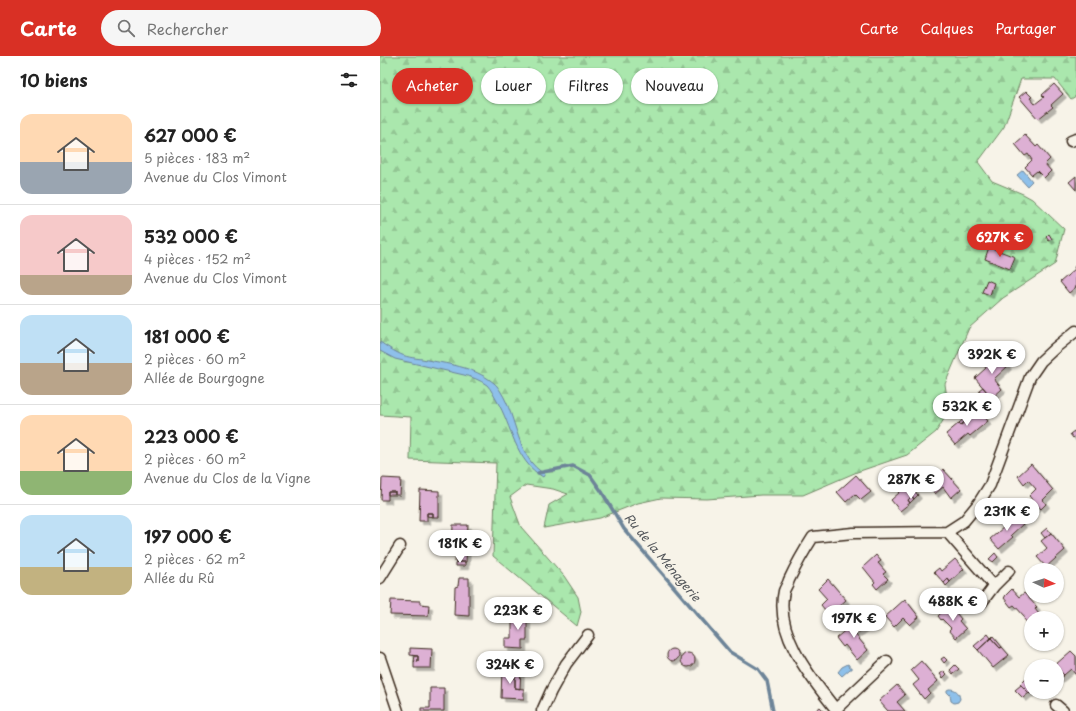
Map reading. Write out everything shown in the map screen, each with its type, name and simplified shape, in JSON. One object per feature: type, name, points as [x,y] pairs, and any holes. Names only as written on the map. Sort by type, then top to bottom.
[{"type":"street","points":[[887,661],[836,710],[801,663],[790,641],[784,623],[784,591],[796,565],[813,537],[853,533],[947,532],[964,521],[978,504],[990,485],[1030,377],[1041,362],[1055,348],[1076,331]]},
{"type":"street","points":[[947,532],[994,586]]},
{"type":"street","points":[[380,578],[400,546]]},
{"type":"street","points":[[982,602],[994,586],[1009,571]]},
{"type":"street","points":[[542,711],[566,664],[588,635]]},
{"type":"street","points":[[380,658],[398,711]]},
{"type":"green space","points":[[380,56],[1076,56],[1076,96],[1071,99],[1055,79],[1021,79],[1004,127],[978,162],[992,181],[1032,199],[1064,229],[1055,264],[1003,298],[969,328],[945,384],[949,411],[936,432],[907,455],[857,472],[803,495],[761,495],[707,499],[661,498],[638,503],[600,518],[544,528],[549,505],[568,494],[553,489],[526,485],[510,497],[521,527],[564,576],[578,597],[581,612],[577,626],[493,556],[496,463],[410,460],[411,417],[380,415]]},
{"type":"water","points":[[1023,170],[1032,181],[1027,186],[1017,175]]},
{"type":"water","points":[[380,342],[394,351],[413,358],[450,364],[469,369],[486,377],[495,384],[501,392],[511,413],[523,448],[536,467],[545,474],[543,477],[526,462],[520,453],[502,411],[487,385],[479,380],[467,376],[395,359],[380,351]]},
{"type":"water","points":[[848,664],[852,667],[852,669],[842,676],[838,672],[842,667]]},
{"type":"water","points":[[949,689],[955,690],[959,694],[960,699],[958,702],[954,703],[951,701],[950,695],[947,692]]},
{"type":"building","points":[[1054,84],[1063,94],[1051,105],[1053,107],[1038,119],[1019,97],[1026,91],[1032,97],[1030,98],[1035,104],[1044,97],[1042,95]]},
{"type":"building","points":[[1025,135],[1036,147],[1038,145],[1050,159],[1045,164],[1051,171],[1044,178],[1037,171],[1032,175],[1025,167],[1032,160],[1028,154],[1025,156],[1015,144]]},
{"type":"building","points":[[1076,176],[1076,190],[1069,182]]},
{"type":"building","points":[[1049,234],[1052,239],[1049,241],[1046,237]]},
{"type":"building","points":[[989,247],[1015,257],[1010,269],[985,259]]},
{"type":"building","points":[[1076,265],[1076,287],[1069,293],[1060,282],[1075,269],[1074,267]]},
{"type":"building","points":[[987,280],[994,283],[990,295],[982,292]]},
{"type":"building","points":[[997,353],[1008,366],[994,379],[1002,389],[992,398],[975,378],[986,368],[984,365]]},
{"type":"building","points":[[983,387],[990,396],[987,399],[979,390]]},
{"type":"building","points":[[976,407],[988,421],[970,436],[968,434],[955,445],[946,434],[959,423],[961,425],[974,414],[972,411]]},
{"type":"building","points":[[969,408],[974,414],[961,425],[959,423],[968,415],[965,411]]},
{"type":"building","points":[[1074,431],[1076,435],[1073,438],[1070,434]]},
{"type":"building","points":[[1031,464],[1053,490],[1043,500],[1046,504],[1041,509],[1029,496],[1036,489],[1028,480],[1024,484],[1018,476]]},
{"type":"building","points":[[943,469],[961,489],[951,498],[943,487],[935,494],[927,484]]},
{"type":"building","points":[[856,475],[871,492],[861,500],[855,494],[846,502],[837,492]]},
{"type":"building","points":[[382,478],[401,479],[400,495],[395,495],[395,492],[388,492],[388,500],[381,500]]},
{"type":"building","points":[[907,482],[918,495],[914,499],[912,496],[908,500],[910,503],[900,511],[891,500],[900,492],[899,489]]},
{"type":"building","points":[[420,490],[439,491],[439,517],[433,517],[433,513],[427,513],[427,521],[419,521]]},
{"type":"building","points":[[388,492],[395,492],[395,495],[388,495]]},
{"type":"building","points":[[912,496],[914,499],[910,503],[908,500]]},
{"type":"building","points":[[1033,500],[1038,506],[1034,510],[1029,504]]},
{"type":"building","points":[[427,513],[433,513],[433,517],[427,516]]},
{"type":"building","points":[[1014,514],[1023,524],[1011,535],[1013,537],[999,549],[990,539],[1004,527],[1002,524]]},
{"type":"building","points":[[453,525],[468,525],[466,562],[455,562],[456,554],[452,553]]},
{"type":"building","points":[[1047,528],[1051,533],[1045,538],[1041,533]]},
{"type":"building","points":[[1051,533],[1065,550],[1050,563],[1042,563],[1037,557],[1047,548],[1041,541]]},
{"type":"building","points":[[995,553],[998,557],[993,562],[989,559]]},
{"type":"building","points":[[876,555],[881,561],[878,563],[886,572],[883,574],[888,579],[877,589],[873,584],[875,582],[863,567]]},
{"type":"building","points":[[955,559],[964,569],[950,582],[948,579],[944,583],[934,572],[939,568],[941,571]]},
{"type":"building","points":[[456,562],[465,562],[465,566],[456,566]]},
{"type":"building","points":[[459,578],[469,578],[469,616],[454,615],[455,587],[458,586]]},
{"type":"building","points":[[828,579],[846,600],[829,615],[821,605],[827,599],[818,589]]},
{"type":"building","points":[[948,579],[950,582],[946,586],[944,583]]},
{"type":"building","points":[[1012,589],[1019,597],[1024,593],[1024,603],[1033,603],[1037,607],[1035,609],[1037,611],[1024,611],[1024,616],[1014,605],[1011,607],[1004,598]]},
{"type":"building","points":[[905,599],[919,617],[910,625],[903,618],[894,627],[885,617]]},
{"type":"building","points":[[391,600],[420,601],[420,604],[429,605],[428,616],[390,615]]},
{"type":"building","points":[[947,607],[951,611],[953,609],[961,619],[959,621],[966,629],[956,638],[949,630],[951,628],[938,616]]},
{"type":"building","points":[[512,611],[527,611],[527,640],[523,640],[523,649],[505,648],[505,638],[512,638]]},
{"type":"building","points":[[860,618],[867,626],[855,634],[868,650],[857,660],[845,645],[843,647],[836,638]]},
{"type":"building","points":[[988,634],[991,638],[978,650],[974,646]]},
{"type":"building","points":[[993,636],[1002,647],[1000,648],[991,638]]},
{"type":"building","points":[[991,638],[1009,655],[993,668],[978,650]]},
{"type":"building","points":[[410,648],[432,649],[431,668],[414,668],[414,661],[418,662],[418,656],[410,655]]},
{"type":"building","points":[[673,649],[677,651],[679,655],[677,659],[673,661],[669,659],[667,655],[669,651]]},
{"type":"building","points":[[1071,651],[1076,656],[1076,675],[1071,669],[1064,675],[1064,659],[1062,659]]},
{"type":"building","points":[[688,653],[693,655],[695,660],[693,665],[688,667],[683,665],[681,660],[683,655]]},
{"type":"building","points":[[415,656],[418,656],[418,662],[414,661]]},
{"type":"building","points":[[944,657],[947,660],[944,663],[941,659]]},
{"type":"building","points":[[921,661],[938,681],[928,690],[930,693],[924,699],[913,685],[919,680],[911,670]]},
{"type":"building","points":[[955,665],[959,669],[953,674],[950,670]]},
{"type":"building","points":[[502,668],[515,668],[515,688],[524,689],[524,699],[501,698]]},
{"type":"building","points":[[515,668],[521,669],[520,689],[515,688]]},
{"type":"building","points":[[944,671],[947,674],[943,678],[940,674]]},
{"type":"building","points":[[1024,680],[1024,688],[1020,684]]},
{"type":"building","points":[[897,685],[905,695],[897,702],[905,711],[888,711],[879,701]]},
{"type":"building","points":[[1021,685],[1024,688],[1024,697],[1023,698],[1015,690]]},
{"type":"building","points":[[430,688],[444,688],[444,711],[421,711],[421,708],[430,708]]},
{"type":"building","points":[[820,707],[824,711],[815,711]]},
{"type":"waterway","name":"Ru de la Ménagerie","points":[[538,473],[573,466],[590,475],[624,529],[730,652],[758,669],[767,681],[773,711]]}]
